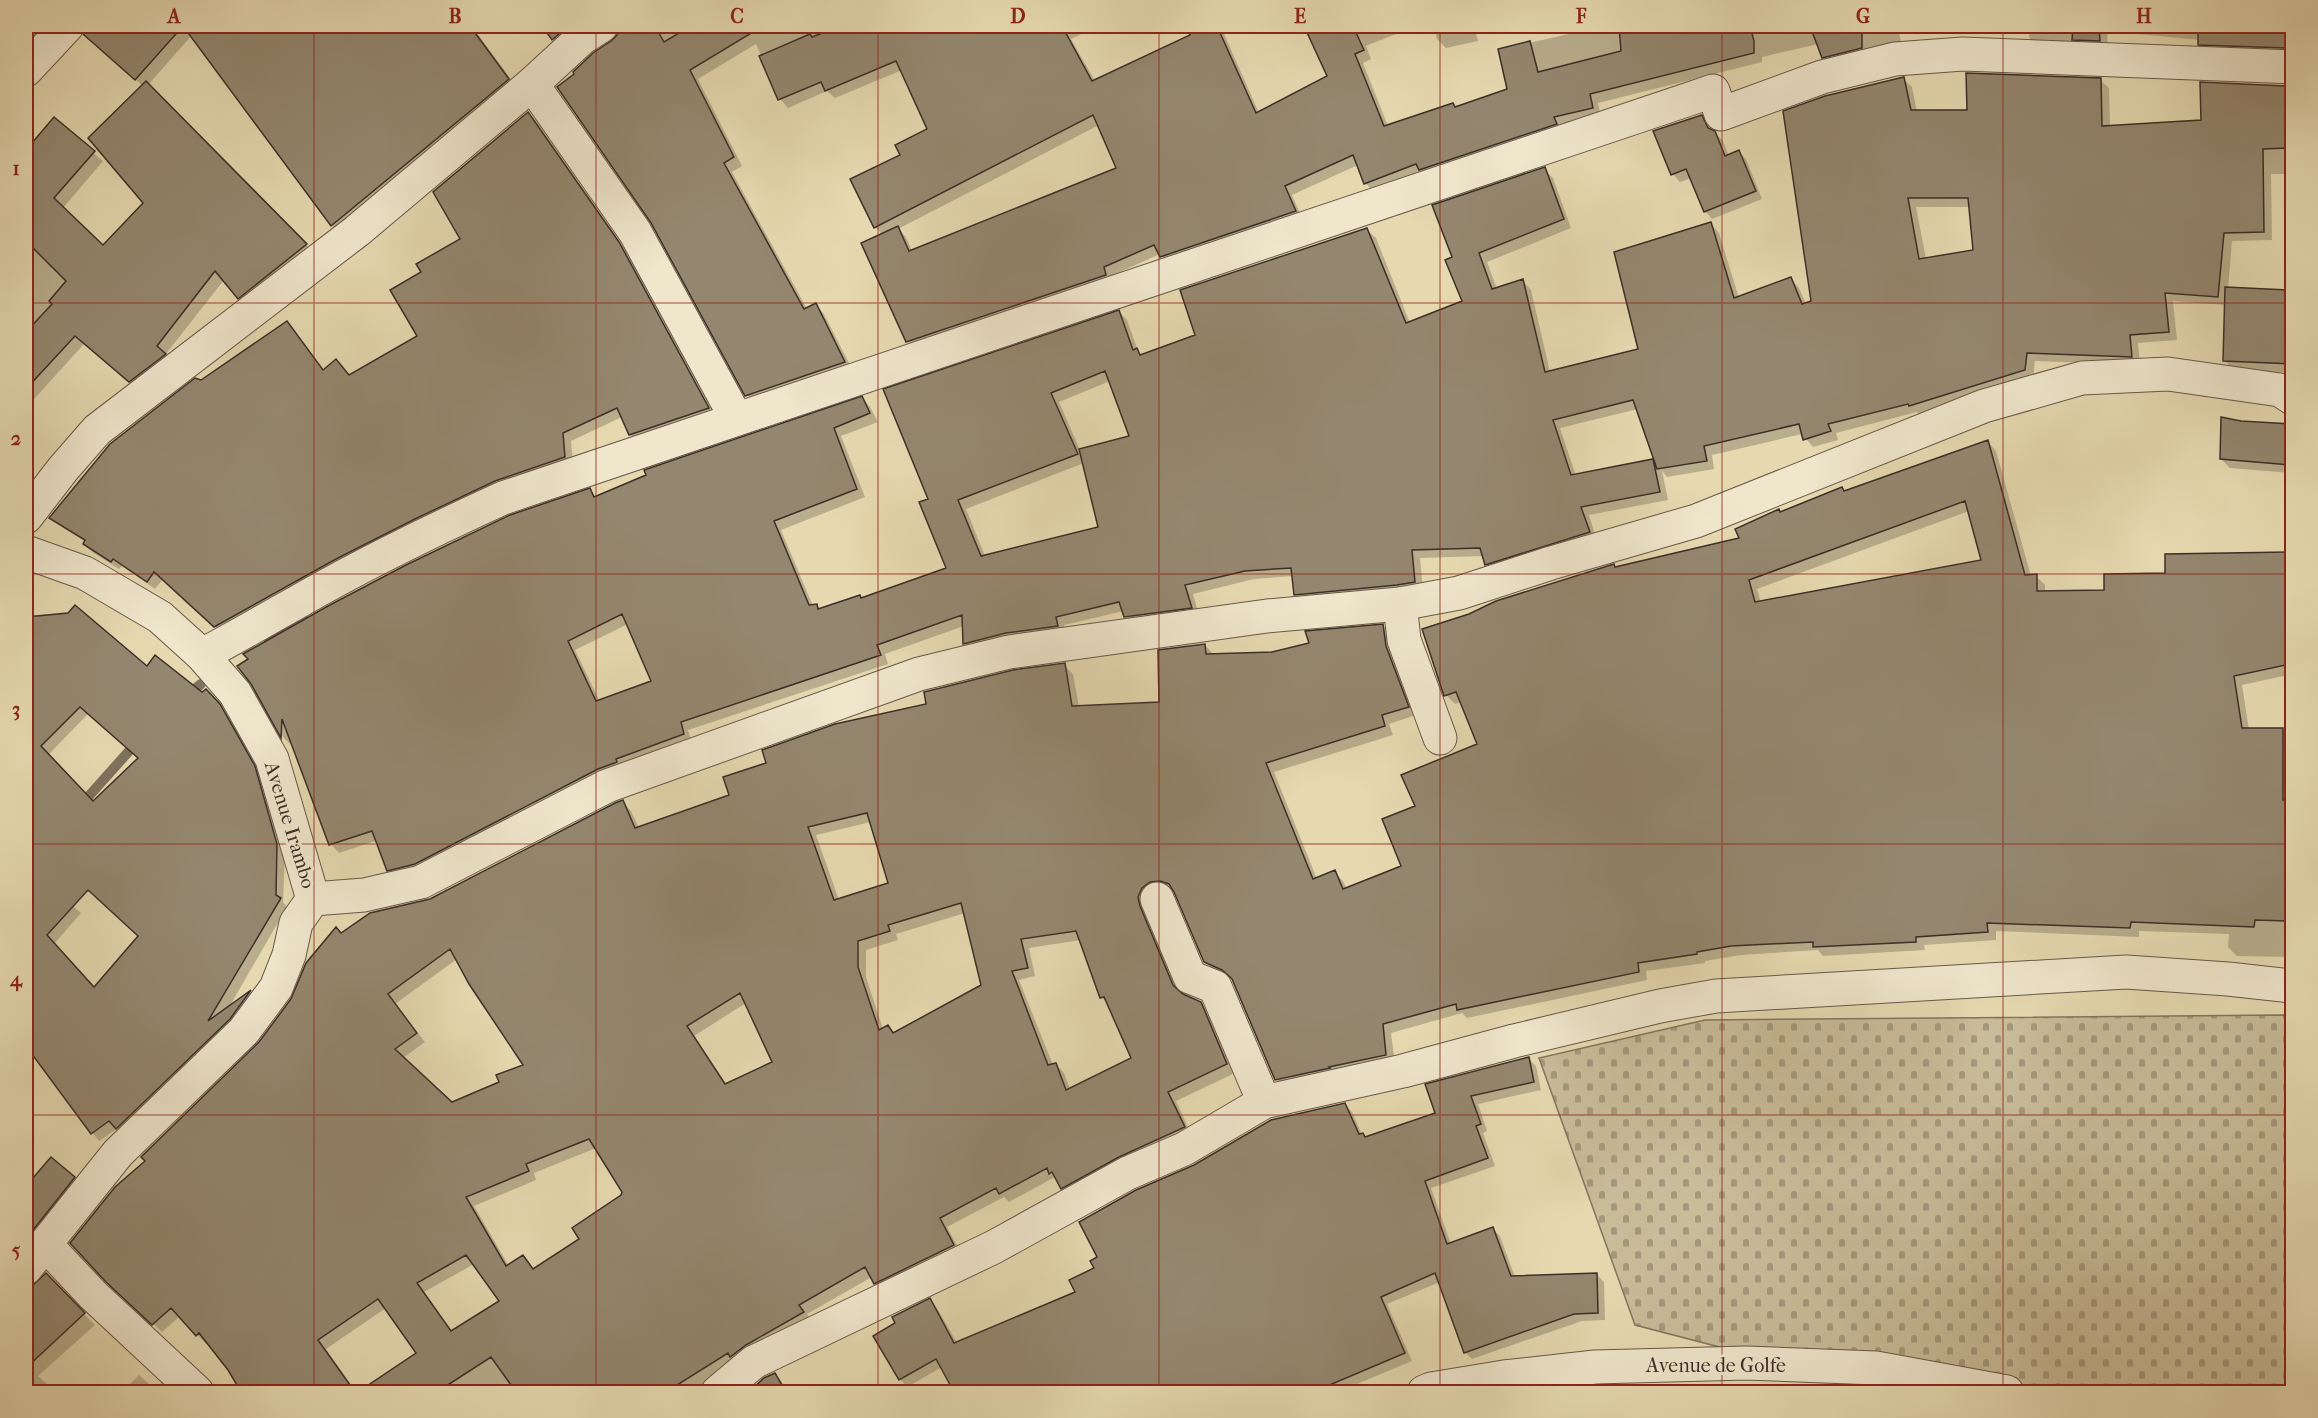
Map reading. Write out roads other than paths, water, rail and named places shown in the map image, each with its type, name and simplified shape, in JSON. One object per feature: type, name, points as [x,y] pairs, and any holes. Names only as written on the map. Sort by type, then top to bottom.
[{"type":"street","points":[[26,70],[67,26]]},
{"type":"street","points":[[26,518],[63,469],[97,430],[357,231],[532,84],[582,38],[601,26]]},
{"type":"street","points":[[202,655],[247,633],[294,603],[455,520],[503,498],[1713,91],[1721,114],[1822,77],[1895,59],[1963,54],[2292,67]]},
{"type":"street","points":[[532,84],[635,232],[736,418]]},
{"type":"street","points":[[197,1392],[93,1295],[36,1256],[118,1153],[244,1031],[276,988],[289,955],[296,923],[313,899],[364,895],[421,882],[607,786],[919,674],[1009,652],[1268,615],[1400,604],[1459,593],[1551,563],[1696,521],[1984,406],[2082,378],[2168,375],[2280,390],[2292,398]]},
{"type":"street","name":"Avenue Irambo","points":[[26,552],[85,573],[160,617],[202,655],[235,693],[272,759],[313,899]]},
{"type":"street","points":[[1400,604],[1404,640],[1440,738]]},
{"type":"street","points":[[1157,899],[1190,977],[1215,987],[1264,1102]]},
{"type":"street","points":[[718,1392],[754,1362],[994,1247],[1128,1173],[1184,1149],[1264,1102],[1403,1071],[1514,1041],[1660,1006],[1716,996],[2126,972],[2292,986]]},
{"type":"street","name":"Avenue de Golfe","points":[[1424,1392],[1504,1377],[1595,1367],[1746,1363],[1876,1368],[2007,1392]]},
{"type":"waterway","points":[[269,641],[303,617]]},
{"type":"waterway","points":[[186,696],[201,684]]},
{"type":"waterway","points":[[80,806],[138,741]]}]
